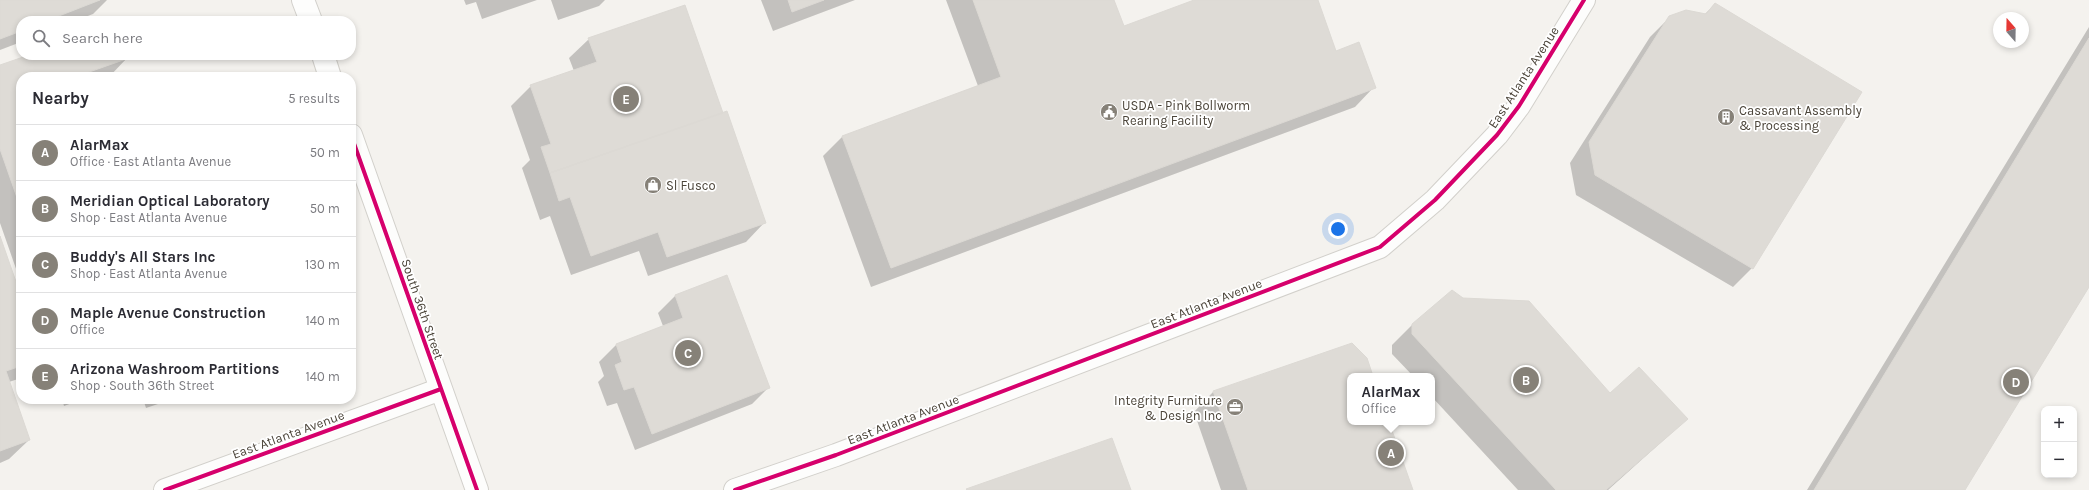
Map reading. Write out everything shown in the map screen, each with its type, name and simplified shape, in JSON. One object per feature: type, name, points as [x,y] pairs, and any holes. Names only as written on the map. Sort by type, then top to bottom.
[{"type":"street","points":[[303,0],[309,16]]},
{"type":"street","name":"East Atlanta Avenue","points":[[735,490],[836,455],[1380,247],[1436,200],[1497,135],[1519,106],[1584,0]]},
{"type":"street","points":[[325,60],[328,72]]},
{"type":"street","name":"South 36th Street","points":[[356,149],[477,490]]},
{"type":"street","name":"East Atlanta Avenue","points":[[165,490],[441,389]]},
{"type":"building","points":[[0,0],[100,0],[59,16],[16,16],[16,33],[0,39]]},
{"type":"building","points":[[788,0],[824,0],[792,12]]},
{"type":"building","name":"USDA - Pink Bollworm Rearing Facility","points":[[973,0],[1114,0],[1124,26],[1194,0],[1318,0],[1336,51],[1359,42],[1376,88],[891,268],[842,136],[1001,77]]},
{"type":"building","name":"Cassavant Assembly & Processing","points":[[1715,3],[1862,92],[1753,269],[1595,175],[1589,142],[1669,16],[1686,10],[1706,14]]},
{"type":"building","points":[[685,5],[723,113],[550,173],[541,147],[551,144],[530,85],[597,62],[588,38]]},
{"type":"building","points":[[2089,38],[2089,287],[1965,490],[1814,490]]},
{"type":"building","points":[[16,59],[123,60],[89,72],[16,72],[16,195],[0,149],[0,65]]},
{"type":"building","name":"Sl Fusco","points":[[727,111],[766,223],[667,257],[658,232],[591,256],[570,197],[559,201],[550,173]]},
{"type":"building","points":[[0,236],[16,282],[16,368],[6,371],[16,400],[16,404],[17,404],[30,440],[0,451]]},
{"type":"building","points":[[727,275],[770,388],[652,434],[634,387],[624,390],[615,365],[622,362],[616,344],[683,318],[675,295]]},
{"type":"building","points":[[1452,290],[1463,298],[1529,301],[1610,393],[1639,367],[1688,419],[1606,490],[1556,490],[1412,334],[1412,324]]},
{"type":"building","points":[[1352,343],[1367,358],[1372,373],[1347,373],[1347,425],[1390,425],[1413,490],[1248,490],[1213,391]]},
{"type":"building","points":[[1112,438],[1131,490],[966,489]]},
{"type":"cycle path","points":[[735,490],[836,455],[1380,247],[1435,200],[1497,135],[1519,106],[1584,0]]},
{"type":"cycle path","points":[[356,149],[477,490]]},
{"type":"cycle path","points":[[165,490],[441,389]]},
{"type":"place","name":"Arizona Washroom Partitions","points":[[626,99]]},
{"type":"place","name":"USDA - Pink Bollworm Rearing Facility","points":[[1109,112]]},
{"type":"place","name":"Cassavant Assembly & Processing","points":[[1726,117]]},
{"type":"place","name":"Sl Fusco","points":[[653,185]]},
{"type":"place","name":"Buddy's All Stars Inc","points":[[688,353]]},
{"type":"place","name":"Meridian Optical Laboratory","points":[[1526,380]]},
{"type":"place","name":"Maple Avenue Construction","points":[[2016,382]]},
{"type":"place","name":"Integrity Furniture & Design Inc","points":[[1235,407]]},
{"type":"place","name":"AlarMax","points":[[1391,453]]}]
